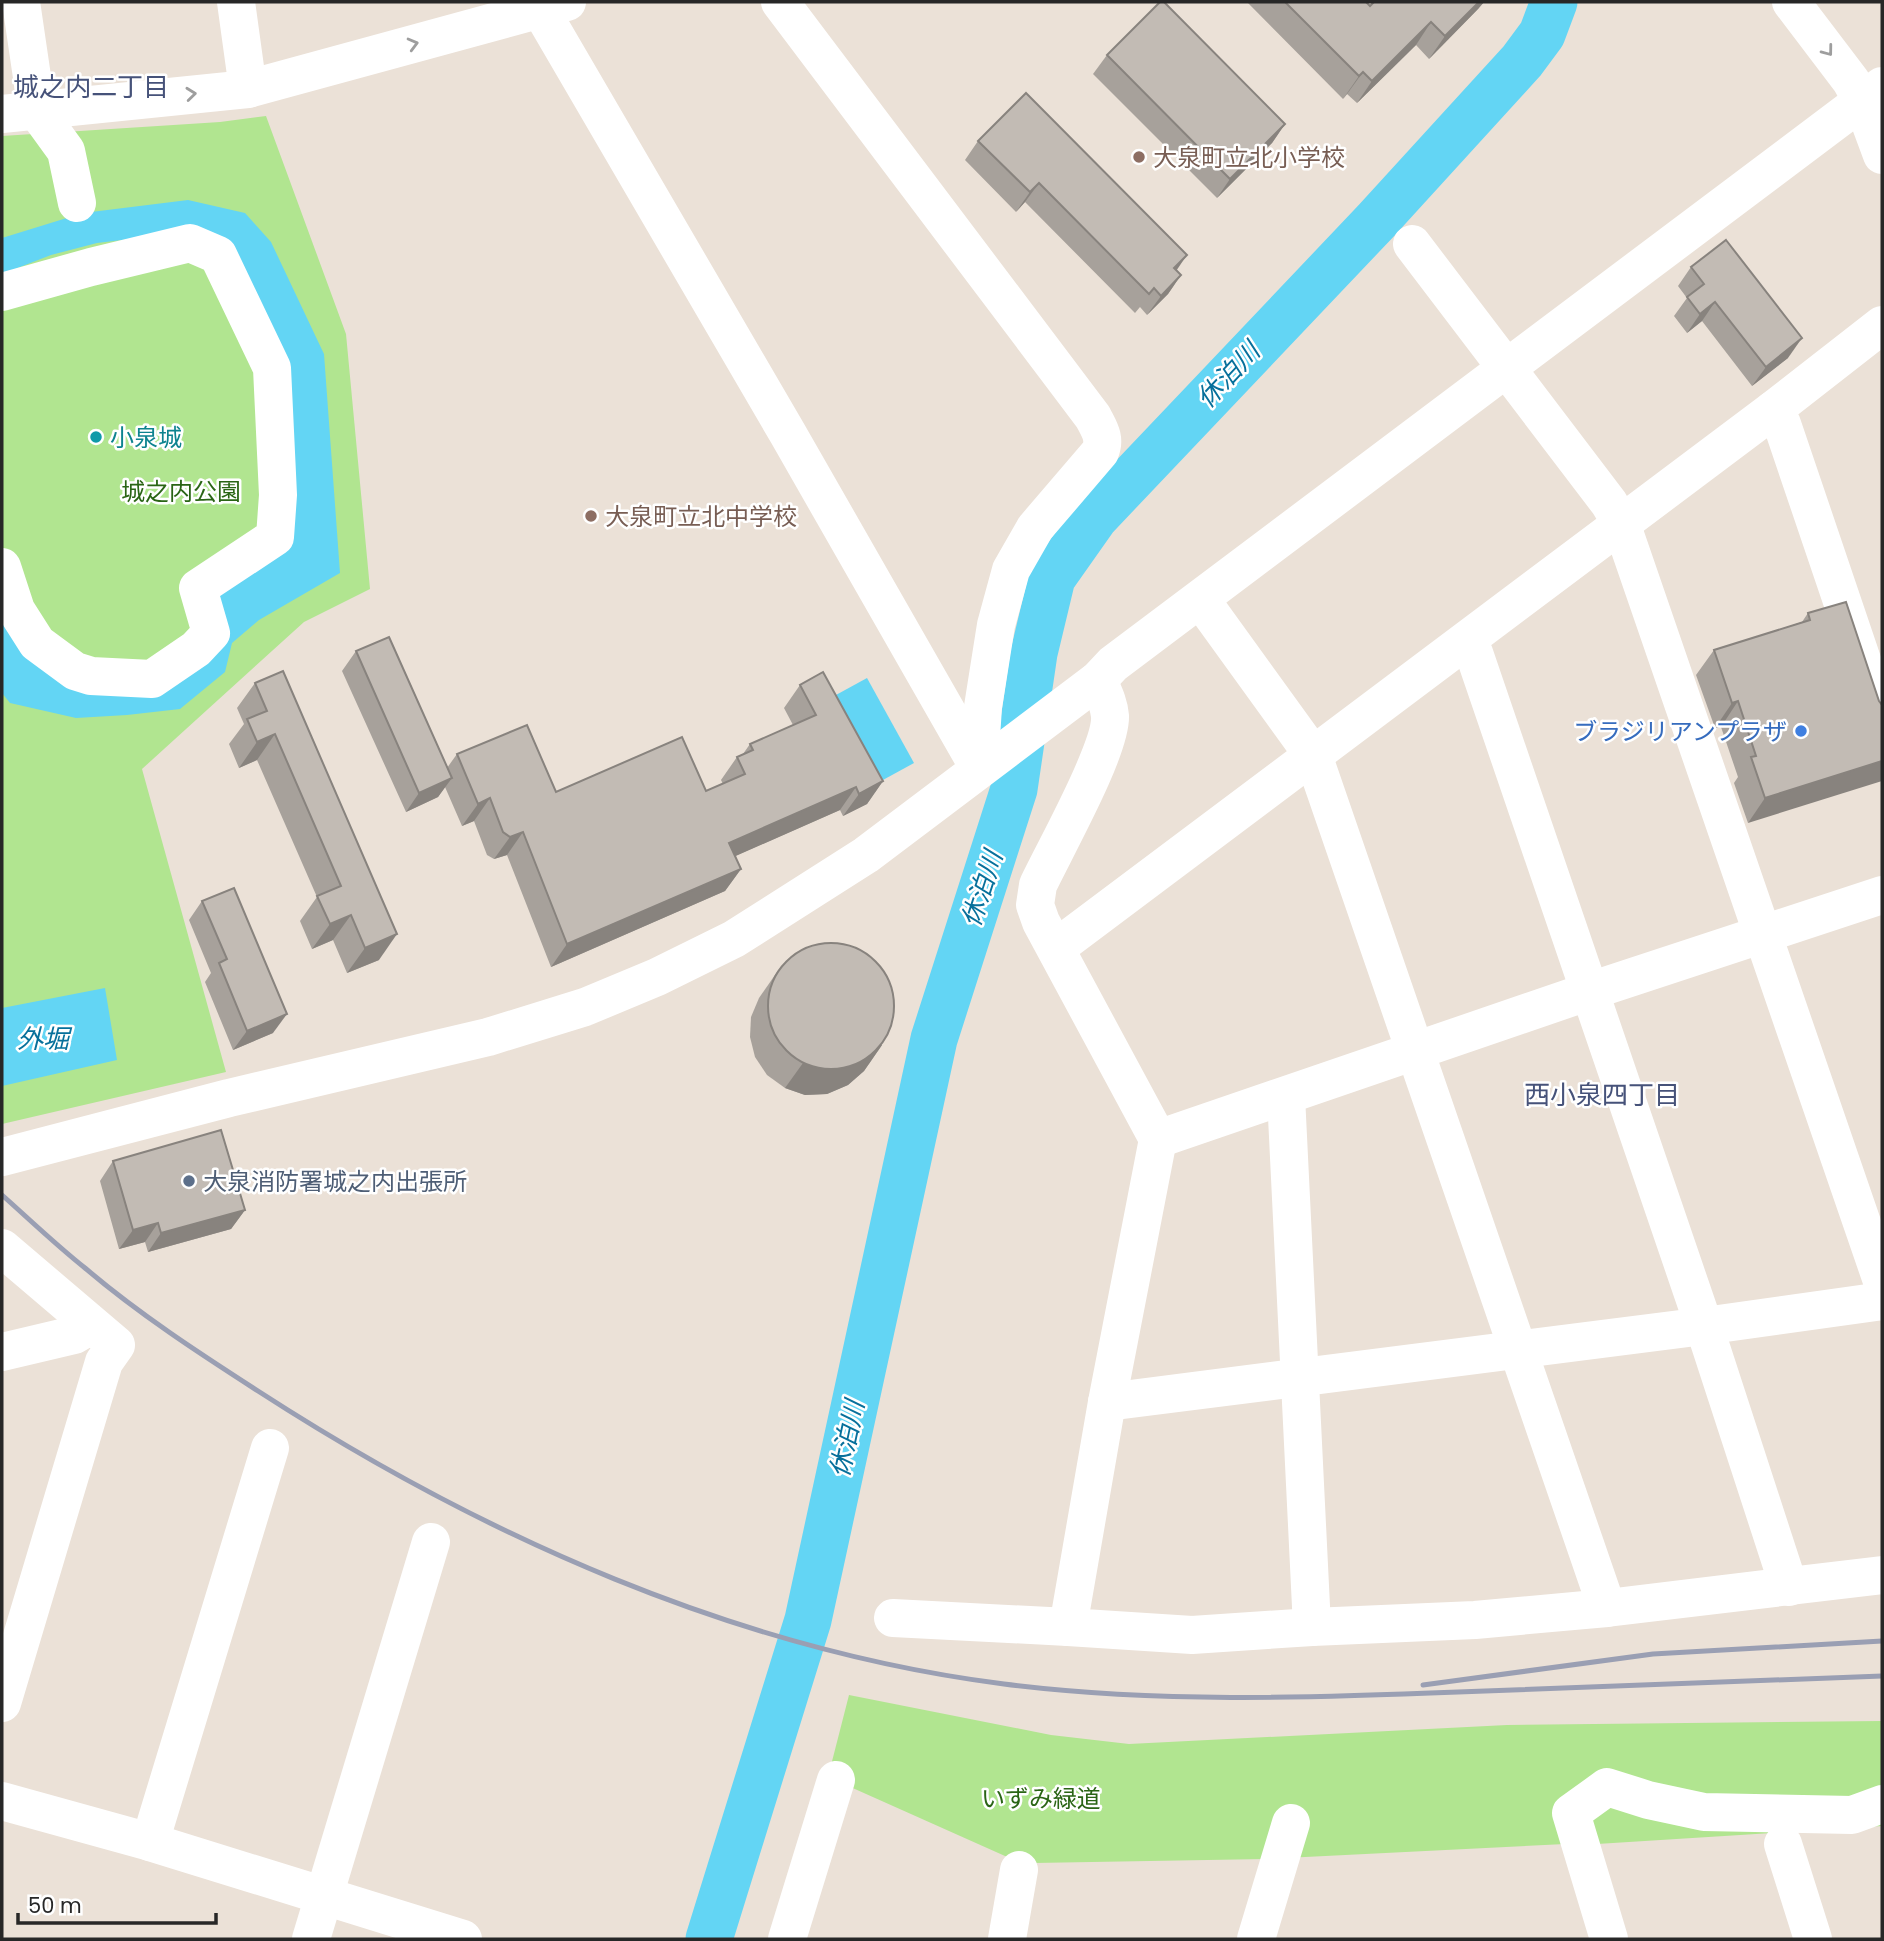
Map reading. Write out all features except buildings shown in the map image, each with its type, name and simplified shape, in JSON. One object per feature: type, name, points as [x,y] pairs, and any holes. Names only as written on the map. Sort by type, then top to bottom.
[{"type":"street","points":[[20,112],[21,2]]},
{"type":"street","points":[[236,2],[248,89]]},
{"type":"street","points":[[780,2],[1093,417],[1103,437],[1100,452],[1035,528],[1011,570],[996,625],[982,707],[990,759]]},
{"type":"street","points":[[1791,2],[1851,81],[1872,93]]},
{"type":"street","points":[[20,112],[248,89],[554,6],[788,434],[990,759]]},
{"type":"street","points":[[2,1157],[229,1098],[488,1037],[585,1007],[657,977],[734,939],[866,855],[1098,680],[1113,664],[1872,93]]},
{"type":"street","points":[[1872,93],[1882,155]]},
{"type":"street","points":[[20,112],[66,151],[77,203]]},
{"type":"street","points":[[2,292],[190,243],[218,255],[272,368],[278,495],[275,537],[198,588],[211,633],[196,649],[152,678],[91,676],[75,671],[37,642],[16,610],[2,568]]},
{"type":"street","points":[[1412,244],[1508,368],[1621,523],[1882,1281]]},
{"type":"street","points":[[1056,947],[1466,642],[1882,325]]},
{"type":"street","points":[[1773,410],[1782,424],[1882,719]]},
{"type":"street","points":[[1201,600],[1313,755],[1607,1608]]},
{"type":"street","points":[[1466,642],[1474,653],[1590,991],[1789,1587]]},
{"type":"street","points":[[1068,1627],[1158,1139],[1041,922],[1035,905],[1038,885],[1099,758],[1109,727],[1108,701],[1098,680]]},
{"type":"street","points":[[1158,1139],[1590,991],[1882,895]]},
{"type":"street","points":[[1286,1096],[1312,1627]]},
{"type":"street","points":[[2,1248],[116,1345],[104,1362],[2,1703]]},
{"type":"street","points":[[1108,1402],[1882,1301]]},
{"type":"street","points":[[2,1352],[74,1335],[91,1325]]},
{"type":"street","points":[[150,1842],[270,1448]]},
{"type":"street","points":[[312,1939],[431,1542]]},
{"type":"street","points":[[893,1618],[1192,1635],[1475,1620],[1607,1608],[1882,1575]]},
{"type":"street","points":[[788,1939],[836,1780]]},
{"type":"street","points":[[1609,1939],[1571,1813],[1607,1787],[1648,1800],[1704,1812],[1852,1815],[1882,1804]]},
{"type":"street","points":[[2,1801],[150,1842],[463,1939]]},
{"type":"street","points":[[1256,1939],[1291,1823]]},
{"type":"street","points":[[1783,1844],[1813,1939]]},
{"type":"street","points":[[1007,1939],[1018,1870]]},
{"type":"green space","name":"城之内公園","points":[[266,116],[346,334],[370,589],[304,622],[142,769],[226,1072],[2,1124],[2,136],[220,122]]},
{"type":"green space","name":"いずみ緑道","points":[[849,1695],[1051,1735],[1129,1744],[1507,1725],[1882,1721],[1882,1826],[1597,1844],[1265,1859],[1034,1863],[1005,1856],[828,1777]]},
{"type":"water","points":[[188,200],[245,213],[271,242],[324,354],[340,573],[259,620],[232,643],[225,672],[180,709],[76,718],[10,703],[2,693],[2,605],[79,683],[205,655],[206,590],[282,540],[282,366],[189,232],[97,243],[51,255],[2,274],[2,238],[83,213]]},
{"type":"water","points":[[867,678],[914,763],[861,792],[814,707]]},
{"type":"water","name":"外堀","points":[[105,988],[117,1060],[2,1086],[2,1008]]},
{"type":"waterway","name":"休泊川","points":[[709,1939],[808,1620],[934,1039],[1014,789],[1034,653],[1052,578],[1095,517],[1376,221],[1522,61],[1542,34],[1554,2]]},
{"type":"railway","points":[[2,1195],[127,1301],[258,1391],[343,1444],[522,1538],[615,1579],[710,1615],[806,1644],[904,1668],[1004,1684],[1174,1696],[1345,1696],[1882,1676]]},
{"type":"railway","points":[[1423,1685],[1653,1654],[1882,1641]]},
{"type":"place","name":"大泉町立北小学校","points":[[1139,157]]},
{"type":"place","name":"小泉城","points":[[96,437]]},
{"type":"place","name":"大泉町立北中学校","points":[[591,516]]},
{"type":"place","name":"ブラジリアンプラザ","points":[[1801,731]]},
{"type":"place","name":"大泉消防署城之内出張所","points":[[189,1181]]},
{"type":"district","name":"城之内二丁目","points":[[91,87]]},
{"type":"district","name":"西小泉四丁目","points":[[1602,1095]]}]
